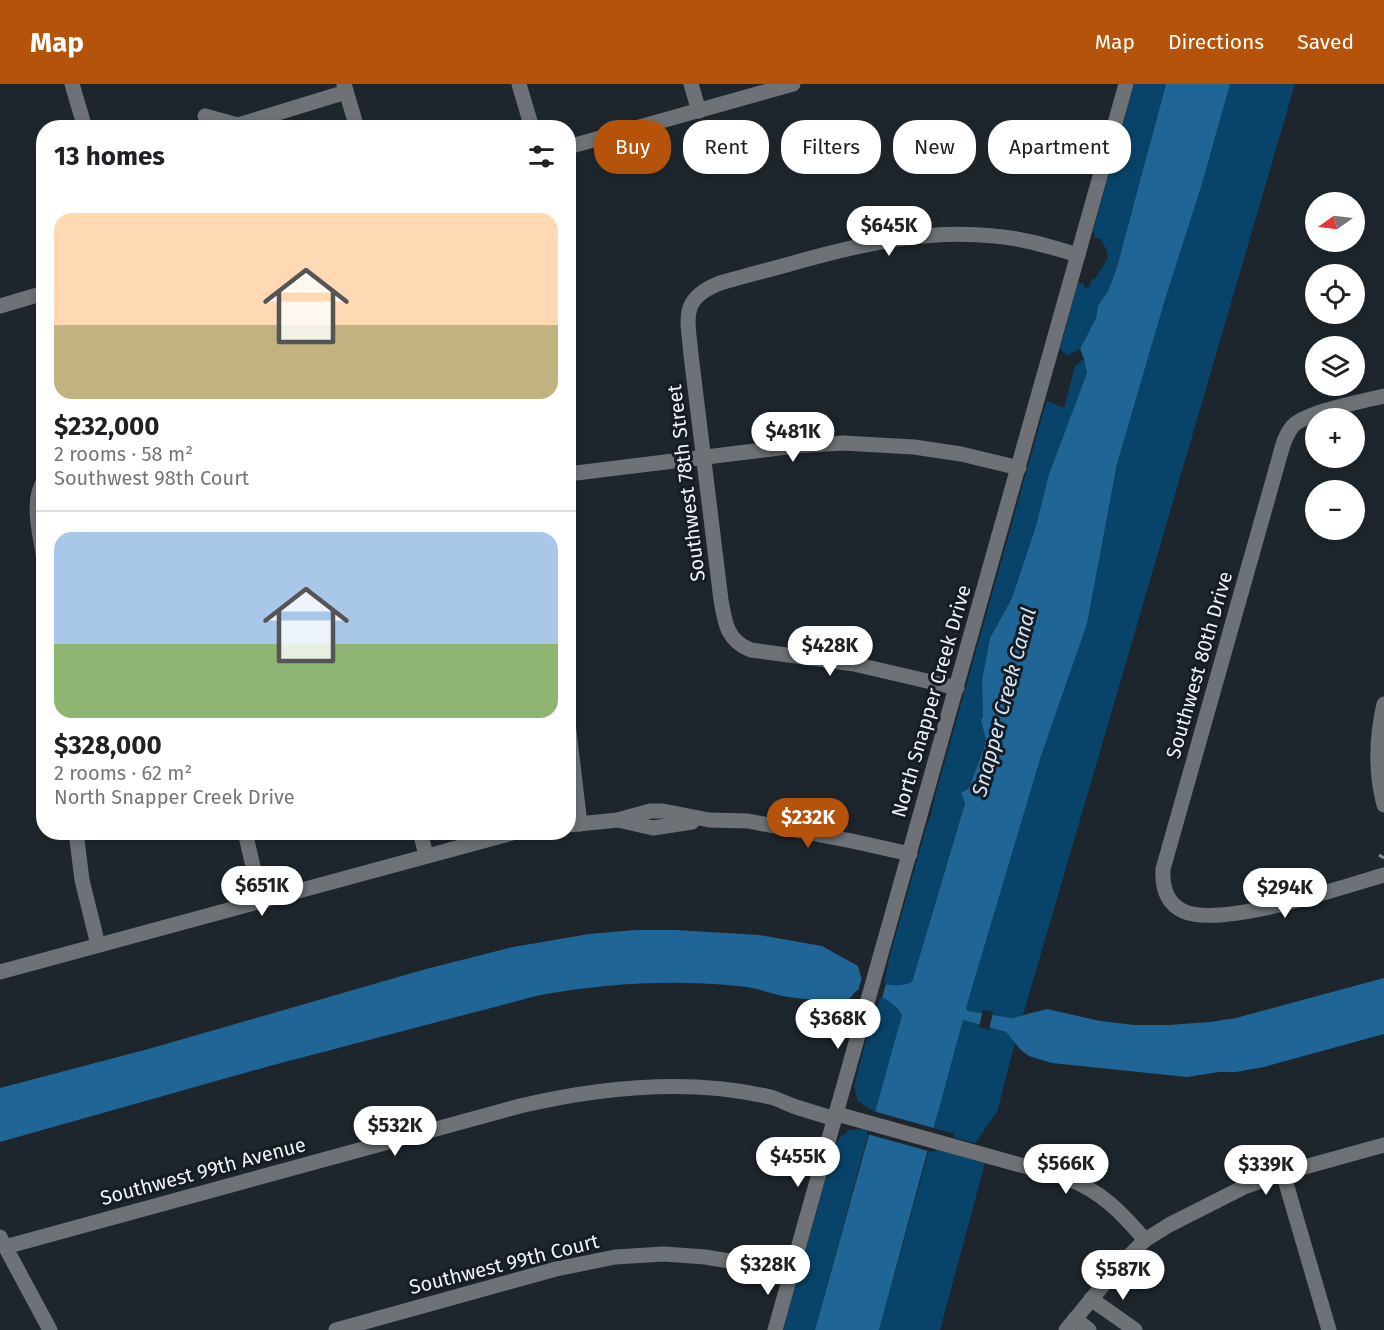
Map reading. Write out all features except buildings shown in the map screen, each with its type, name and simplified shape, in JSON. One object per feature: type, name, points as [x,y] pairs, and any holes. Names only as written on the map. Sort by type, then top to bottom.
[{"type":"street","points":[[72,84],[83,120]]},
{"type":"street","points":[[519,84],[530,120]]},
{"type":"street","points":[[691,84],[699,111]]},
{"type":"street","points":[[576,145],[794,84]]},
{"type":"street","name":"North Snapper Creek Drive","points":[[775,1330],[1126,84]]},
{"type":"street","points":[[252,120],[345,88],[355,120]]},
{"type":"street","points":[[205,116],[220,120]]},
{"type":"street","name":"Southwest 78th Street","points":[[957,688],[854,664],[751,650],[736,643],[728,633],[721,600],[688,324],[690,308],[698,294],[728,281],[851,248],[923,235],[955,233],[996,236],[1034,242],[1078,255]]},
{"type":"street","points":[[0,306],[36,295]]},
{"type":"street","name":"Southwest 80th Drive","points":[[1384,396],[1309,416],[1294,424],[1288,433],[1163,869],[1166,894],[1170,902],[1185,912],[1207,915],[1252,911],[1384,875]]},
{"type":"street","points":[[576,473],[795,446],[883,444],[961,454],[1019,468]]},
{"type":"street","points":[[1384,704],[1377,743],[1379,780],[1384,805]]},
{"type":"street","points":[[576,824],[618,820],[657,811],[709,820],[748,821],[910,854]]},
{"type":"street","points":[[77,840],[82,880],[98,945]]},
{"type":"street","points":[[247,840],[261,901]]},
{"type":"street","points":[[422,840],[426,855]]},
{"type":"street","points":[[0,972],[485,840]]},
{"type":"street","name":"Southwest 99th Avenue","points":[[2,1242],[520,1106],[573,1094],[628,1088],[694,1088],[772,1097],[794,1106],[870,1122],[1043,1170],[1081,1184],[1107,1200],[1145,1240]]},
{"type":"street","points":[[1089,1330],[1070,1324],[1118,1267],[1145,1240],[1226,1195],[1283,1173],[1384,1145]]},
{"type":"street","points":[[1283,1173],[1329,1330]]},
{"type":"street","points":[[2,1242],[50,1330]]},
{"type":"street","name":"Southwest 99th Court","points":[[336,1330],[556,1269],[603,1259],[647,1255],[693,1256],[746,1262],[792,1271]]},
{"type":"street","points":[[1091,1299],[1135,1330]]},
{"type":"path","points":[[1379,855],[1384,858]]},
{"type":"shaded area","points":[[1134,84],[1166,84],[1117,267],[1108,291],[1097,310],[1096,318],[1080,349],[1067,356],[1060,348],[1078,283],[1083,283],[1085,289],[1090,286],[1091,280],[1096,278],[1108,258],[1100,238],[1094,238],[1093,231],[1109,174],[1131,174],[1131,120],[1124,120]]},
{"type":"shaded area","points":[[1230,84],[1295,84],[1023,1015],[1012,1018],[968,1011],[966,1008],[1041,756],[1087,624],[1117,464]]},
{"type":"shaded area","points":[[1084,359],[1087,373],[1049,474],[1036,526],[1012,598],[990,638],[982,680],[982,723],[986,740],[969,788],[963,791],[962,797],[965,802],[912,982],[906,985],[886,985],[884,983],[890,955],[1043,413],[1047,401],[1064,408],[1075,366]]},
{"type":"shaded area","points":[[882,997],[893,1003],[902,1015],[875,1112],[858,1101],[854,1086],[867,1037],[869,1037]]},
{"type":"shaded area","points":[[963,1020],[1006,1032],[1015,1043],[997,1112],[975,1143],[955,1138],[954,1133],[934,1129]]},
{"type":"shaded area","points":[[867,1130],[868,1134],[815,1330],[783,1330],[835,1146],[847,1131]]},
{"type":"shaded area","points":[[936,1149],[985,1163],[940,1330],[879,1330],[929,1150],[935,1152]]},
{"type":"water","name":"Snapper Creek Canal","points":[[1166,84],[1230,84],[1117,464],[1087,624],[1041,756],[966,1008],[968,1011],[1012,1018],[1047,1009],[1100,1021],[1135,1025],[1169,1025],[1236,1018],[1384,978],[1384,1034],[1264,1067],[1187,1077],[1052,1063],[1029,1056],[1006,1032],[963,1020],[879,1330],[815,1330],[902,1015],[888,1001],[877,995],[857,990],[847,1001],[798,998],[746,987],[694,983],[617,985],[540,995],[266,1067],[0,1142],[0,1088],[152,1048],[426,969],[513,947],[589,934],[636,930],[759,935],[822,946],[858,966],[861,977],[872,981],[893,985],[912,982],[965,803],[961,793],[969,788],[986,740],[981,720],[983,717],[982,680],[990,638],[1012,598],[1036,526],[1049,474],[1087,373],[1080,349],[1096,318],[1098,306],[1108,291],[1117,267]]},
{"type":"pier","points":[[862,977],[886,984],[882,998],[858,991]]},
{"type":"pier","points":[[983,1010],[993,1012],[989,1030],[979,1027]]},
{"type":"pier","points":[[873,1111],[937,1129],[932,1152],[867,1134]]}]
